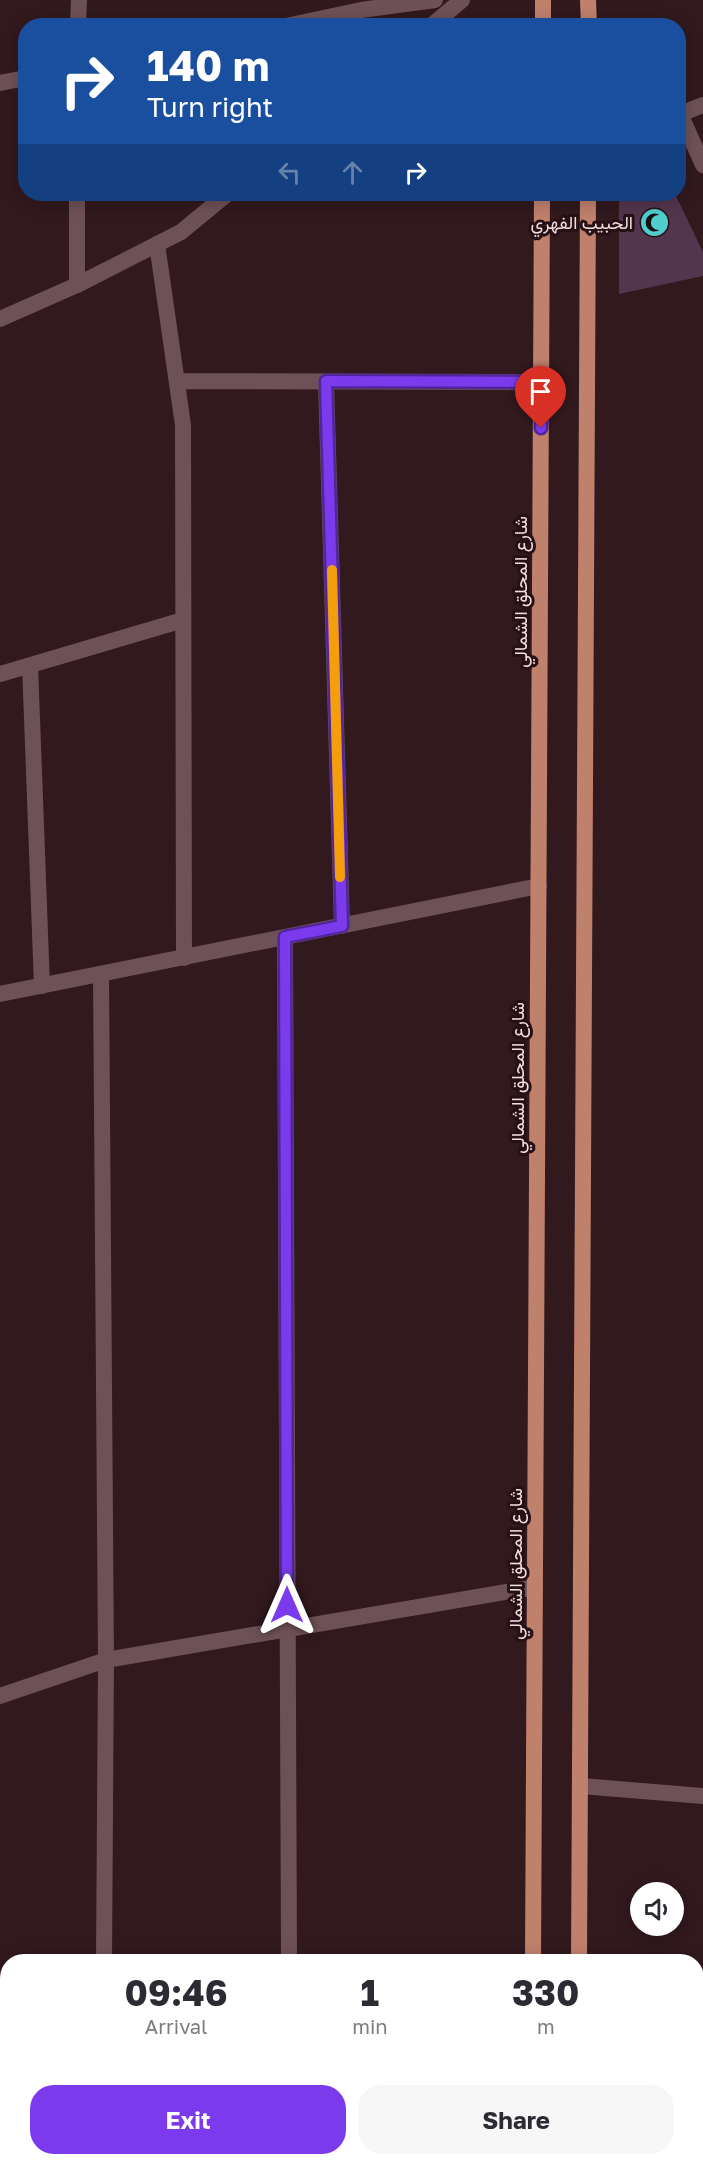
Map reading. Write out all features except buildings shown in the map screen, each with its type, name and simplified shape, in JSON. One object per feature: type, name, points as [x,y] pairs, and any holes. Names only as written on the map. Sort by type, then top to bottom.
[{"type":"highway","points":[[543,0],[543,18]]},
{"type":"highway","name":"شارع المحلق الشمالي","points":[[533,1954],[542,201]]},
{"type":"highway","points":[[579,1954],[588,201]]},
{"type":"street","points":[[78,18],[79,0]]},
{"type":"street","points":[[323,18],[361,10],[435,0]]},
{"type":"street","points":[[441,18],[462,0]]},
{"type":"street","points":[[0,83],[18,80]]},
{"type":"street","points":[[686,110],[703,105]]},
{"type":"street","points":[[686,127],[703,165]]},
{"type":"street","points":[[78,201],[78,285]]},
{"type":"street","points":[[0,318],[78,285],[181,232],[219,201]]},
{"type":"street","points":[[156,244],[183,424],[184,958]]},
{"type":"street","points":[[177,381],[542,382]]},
{"type":"street","points":[[326,381],[342,926]]},
{"type":"street","points":[[0,674],[183,620]]},
{"type":"street","points":[[30,665],[42,986]]},
{"type":"street","points":[[0,994],[539,886]]},
{"type":"street","points":[[285,937],[289,1954]]},
{"type":"street","points":[[101,974],[106,1660],[104,1954]]},
{"type":"street","points":[[0,1696],[106,1660],[535,1587]]},
{"type":"street","points":[[581,1786],[703,1796]]},
{"type":"slow traffic","points":[[332,570],[340,877]]},
{"type":"place","name":"الحبيب الفهري","points":[[654,223]]},
{"type":"route","points":[[287,1605],[285,937],[342,926],[326,381],[542,382],[541,428]]}]
